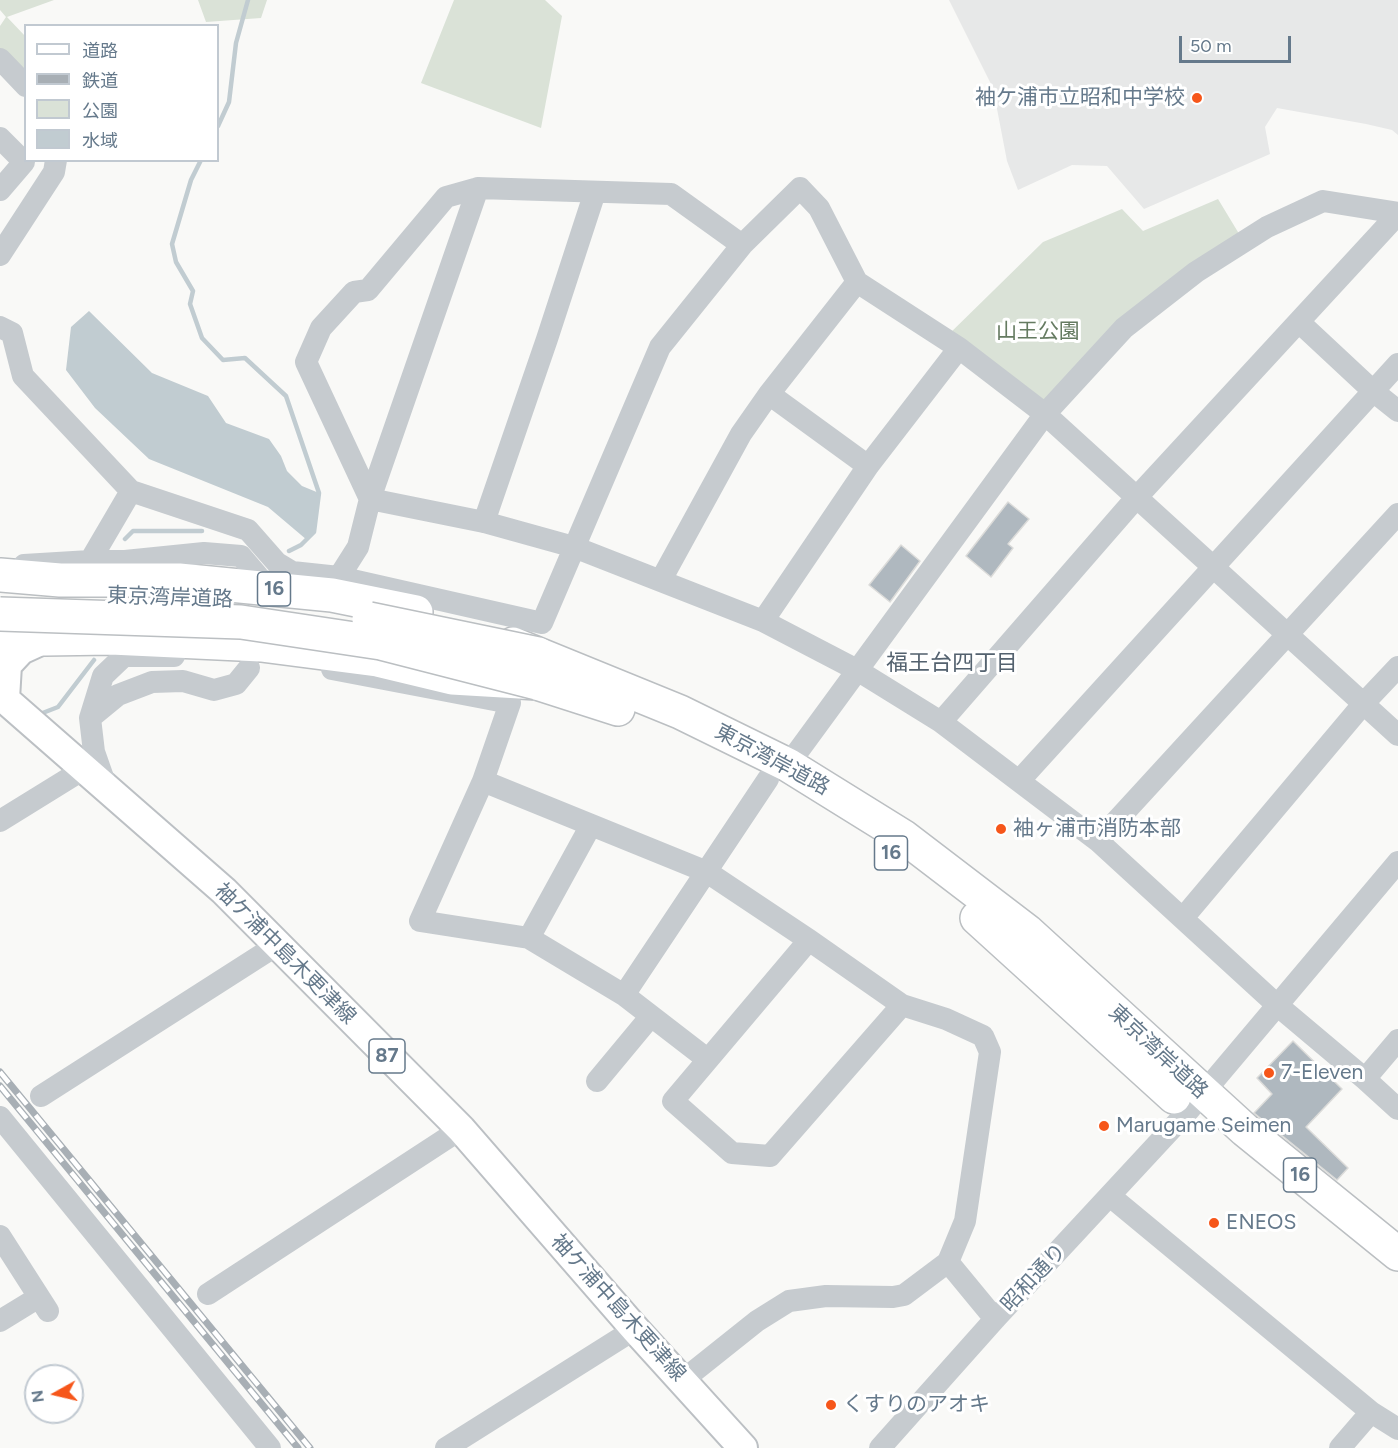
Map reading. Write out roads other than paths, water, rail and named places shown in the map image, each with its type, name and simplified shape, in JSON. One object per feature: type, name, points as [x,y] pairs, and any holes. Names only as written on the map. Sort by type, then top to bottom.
[{"type":"highway","name":"16","points":[[0,575],[60,580],[179,580],[332,595],[459,621],[538,669]]},
{"type":"highway","name":"東京湾岸道路","points":[[0,592],[240,600],[352,616],[680,712],[778,772],[903,837],[1027,931],[1196,1102],[1230,1146],[1398,1277]]},
{"type":"highway","name":"東京湾岸道路","points":[[0,614],[241,622],[538,669]]},
{"type":"highway","name":"16","points":[[0,636],[45,639],[111,638],[261,645],[377,660],[452,678],[538,669]]},
{"type":"highway","name":"東京湾岸道路","points":[[1196,1102],[1245,1130],[1398,1254]]},
{"type":"main road","points":[[6,706],[7,665],[21,650],[45,639]]},
{"type":"main road","name":"袖ケ浦中島木更津線","points":[[6,706],[224,891],[461,1129],[742,1448]]},
{"type":"street","points":[[0,138],[24,162],[0,190]]},
{"type":"street","points":[[0,255],[54,172],[56,162]]},
{"type":"street","points":[[339,577],[358,547],[370,499],[478,188]]},
{"type":"street","points":[[370,499],[306,362],[321,328],[354,292],[368,290],[446,197],[478,188],[671,194],[742,245]]},
{"type":"street","points":[[0,327],[12,333],[23,376],[131,491],[248,530],[277,563],[292,572],[339,577],[542,623],[660,347],[742,245],[800,188],[819,208],[857,282],[959,348],[1045,414],[1398,735]]},
{"type":"street","points":[[484,522],[595,192]]},
{"type":"street","points":[[624,995],[778,772],[857,670],[1045,414],[1124,328],[1196,272],[1267,227],[1323,201],[1398,213]]},
{"type":"street","points":[[942,722],[1136,498],[1398,213]]},
{"type":"street","points":[[661,580],[741,434],[769,394],[857,282]]},
{"type":"street","points":[[1299,322],[1373,391],[1398,411]]},
{"type":"street","points":[[763,621],[868,466],[959,348]]},
{"type":"street","points":[[1019,781],[1398,364]]},
{"type":"street","points":[[769,394],[868,466]]},
{"type":"street","points":[[90,561],[131,491]]},
{"type":"street","points":[[370,499],[484,522],[574,547],[763,621],[857,670],[942,722],[1098,841],[1277,1005],[1398,1109]]},
{"type":"street","points":[[1098,841],[1398,514]]},
{"type":"street","points":[[0,564],[125,561],[204,553],[241,556],[258,576]]},
{"type":"street","points":[[106,789],[94,752],[90,718],[103,676],[124,656],[247,656],[314,665],[510,703],[483,782],[420,921],[529,938],[624,995],[707,1059]]},
{"type":"street","points":[[1183,918],[1364,703],[1398,667]]},
{"type":"street","points":[[90,718],[118,695],[152,682],[183,681],[214,690],[236,684],[249,668]]},
{"type":"street","points":[[0,821],[84,770]]},
{"type":"street","points":[[483,782],[707,872],[902,1005],[946,1019],[983,1036],[990,1052],[964,1221],[948,1262],[904,1295],[893,1297],[826,1296],[789,1301],[757,1321],[683,1380]]},
{"type":"street","points":[[529,938],[591,825]]},
{"type":"street","name":"昭和通り","points":[[880,1448],[995,1319],[1196,1102],[1398,862]]},
{"type":"street","points":[[809,940],[673,1101],[732,1154],[770,1156],[902,1005]]},
{"type":"street","points":[[41,1096],[277,945]]},
{"type":"street","points":[[597,1081],[651,1016]]},
{"type":"street","points":[[1365,1079],[1398,1040]]},
{"type":"street","points":[[1,1120],[270,1448]]},
{"type":"street","points":[[208,1294],[461,1129]]},
{"type":"street","points":[[1110,1196],[1371,1412],[1398,1429]]},
{"type":"street","points":[[0,1236],[43,1304],[0,1321]]},
{"type":"street","points":[[948,1262],[995,1319]]},
{"type":"street","points":[[446,1448],[635,1329]]},
{"type":"street","points":[[1340,1448],[1371,1412]]},
{"type":"water","points":[[89,311],[152,373],[208,396],[226,423],[269,439],[281,456],[287,471],[302,486],[319,493],[314,532],[307,540],[268,507],[149,459],[95,408],[66,370],[71,327]]},
{"type":"waterway","points":[[219,124],[229,102],[236,43],[248,0]]},
{"type":"waterway","points":[[200,162],[191,180],[172,244],[176,262],[193,291],[190,304],[202,338],[223,360],[245,358],[286,396],[319,493],[314,532],[301,545],[289,551]]},
{"type":"waterway","points":[[125,539],[133,531],[202,531]]},
{"type":"waterway","points":[[40,714],[58,707],[94,660]]},
{"type":"railway","points":[[0,1072],[310,1448]]},
{"type":"railway","points":[[0,1086],[298,1448]]},
{"type":"place","name":"袖ケ浦市立昭和中学校","points":[[1197,98]]},
{"type":"place","name":"袖ヶ浦市消防本部","points":[[1001,829]]},
{"type":"place","name":"7-Eleven","points":[[1269,1073]]},
{"type":"place","name":"Marugame Seimen","points":[[1104,1126]]},
{"type":"place","name":"ENEOS","points":[[1214,1223]]},
{"type":"place","name":"くすりのアオキ","points":[[831,1405]]},
{"type":"district","name":"福王台四丁目","points":[[952,664]]},
{"type":"park label","name":"山王公園","points":[[1038,332]]}]
